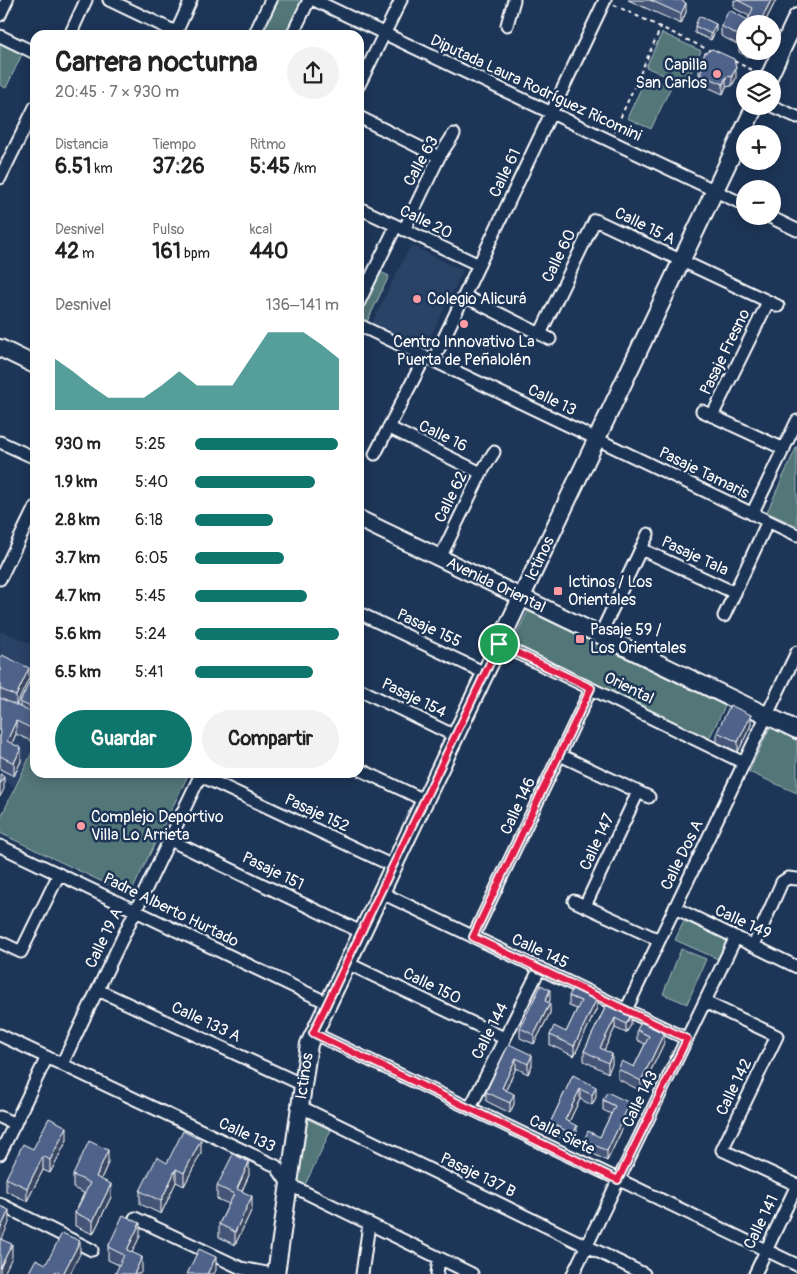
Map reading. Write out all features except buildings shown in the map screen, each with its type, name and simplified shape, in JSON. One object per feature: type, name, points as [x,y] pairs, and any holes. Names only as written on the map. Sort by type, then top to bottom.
[{"type":"street","points":[[0,15],[7,0]]},
{"type":"street","points":[[72,30],[86,0]]},
{"type":"street","points":[[109,0],[167,30]]},
{"type":"street","points":[[177,30],[191,0]]},
{"type":"street","points":[[256,30],[271,0]]},
{"type":"street","points":[[294,30],[309,0]]},
{"type":"street","name":"Diputada Laura Rodríguez Ricomini","points":[[314,0],[736,201]]},
{"type":"street","points":[[364,75],[401,0]]},
{"type":"street","points":[[507,25],[514,0]]},
{"type":"street","name":"Calle 61","points":[[375,454],[464,296],[605,0]]},
{"type":"street","points":[[772,70],[797,17]]},
{"type":"street","points":[[0,36],[30,50]]},
{"type":"street","points":[[781,110],[797,117]]},
{"type":"street","name":"Ictinos","points":[[276,1274],[305,1055],[313,1033],[751,115]]},
{"type":"street","points":[[364,120],[438,157]]},
{"type":"street","points":[[0,178],[4,158],[30,128]]},
{"type":"street","name":"Calle 63","points":[[364,283],[400,228],[438,157],[454,134]]},
{"type":"street","name":"Calle 20","points":[[364,210],[479,266]]},
{"type":"street","name":"Calle 15 A","points":[[595,220],[681,261]]},
{"type":"street","name":"Calle 60","points":[[464,296],[545,336],[595,220]]},
{"type":"street","points":[[781,222],[797,230]]},
{"type":"street","name":"Pasaje Fresno","points":[[681,261],[773,304],[707,413],[784,449]]},
{"type":"street","name":"Calle 13","points":[[364,327],[596,439]]},
{"type":"street","points":[[0,348],[30,363]]},
{"type":"street","points":[[752,514],[797,422]]},
{"type":"street","name":"Calle 16","points":[[390,428],[481,473]]},
{"type":"street","name":"Pasaje Tamaris","points":[[596,439],[797,535]]},
{"type":"street","points":[[0,442],[30,456]]},
{"type":"street","name":"Calle 62","points":[[440,558],[481,473],[494,452]]},
{"type":"street","points":[[0,579],[30,516]]},
{"type":"street","name":"Avenida Oriental","points":[[364,521],[797,730]]},
{"type":"street","points":[[724,616],[768,522]]},
{"type":"street","name":"Pasaje Tala","points":[[600,635],[648,534]]},
{"type":"street","name":"Pasaje Tala","points":[[641,549],[735,593]]},
{"type":"street","name":"Pasaje 155","points":[[364,615],[485,673]]},
{"type":"street","name":"Oriental","points":[[499,644],[744,762]]},
{"type":"street","name":"Calle Dos A","points":[[626,1010],[797,652]]},
{"type":"street","name":"Calle 146","points":[[473,937],[591,688]]},
{"type":"street","name":"Pasaje 154","points":[[364,691],[455,736]]},
{"type":"street","name":"Calle 147","points":[[560,755],[644,795],[585,906]]},
{"type":"street","points":[[364,771],[424,800]]},
{"type":"street","name":"Calle 19 A","points":[[62,1064],[200,778]]},
{"type":"street","name":"Pasaje 152","points":[[210,778],[393,866]]},
{"type":"street","name":"Pasaje 151","points":[[170,840],[361,932]]},
{"type":"street","name":"Padre Alberto Hurtado","points":[[0,846],[328,1003]]},
{"type":"street","points":[[0,942],[21,952],[59,874]]},
{"type":"street","points":[[754,945],[782,882],[788,878],[797,879]]},
{"type":"street","name":"Calle 145","points":[[380,892],[687,1039]]},
{"type":"street","points":[[574,901],[659,940]]},
{"type":"street","name":"Calle 149","points":[[675,908],[797,966]]},
{"type":"street","name":"Calle 143","points":[[573,1274],[736,938]]},
{"type":"street","name":"Calle 150","points":[[347,963],[504,1038]]},
{"type":"street","name":"Calle 144","points":[[470,1108],[540,968]]},
{"type":"street","name":"Calle 133 A","points":[[98,990],[302,1084]]},
{"type":"street","name":"Calle 142","points":[[705,1002],[777,1036],[722,1150],[797,1185]]},
{"type":"street","name":"Calle Siete","points":[[313,1033],[797,1265]]},
{"type":"street","name":"Calle 133","points":[[0,1035],[276,1166],[288,1184],[472,1274]]},
{"type":"street","points":[[0,1154],[47,1058]]},
{"type":"street","name":"Pasaje 137 B","points":[[298,1106],[644,1274]]},
{"type":"street","points":[[0,1117],[15,1124]]},
{"type":"street","name":"Calle 141","points":[[754,1274],[797,1185]]},
{"type":"street","points":[[0,1204],[92,1250]]},
{"type":"street","points":[[135,1218],[242,1268],[272,1274]]},
{"type":"street","points":[[362,1274],[369,1224]]},
{"type":"street","points":[[437,1274],[439,1258]]},
{"type":"path","points":[[605,0],[715,52]]},
{"type":"path","points":[[610,141],[661,27]]},
{"type":"path","points":[[732,61],[751,70]]},
{"type":"shaded area","name":"Colegio Alicurá","points":[[411,245],[463,271],[422,353],[370,327]]},
{"type":"shaded area","points":[[0,632],[4,632],[30,644],[30,754],[14,786],[0,779]]},
{"type":"green space","points":[[276,0],[304,0],[289,30],[261,30]]},
{"type":"green space","points":[[662,33],[701,51],[685,85],[646,67]]},
{"type":"green space","points":[[0,41],[23,52],[6,88],[0,85]]},
{"type":"green space","points":[[647,76],[671,87],[651,129],[627,118]]},
{"type":"green space","points":[[378,271],[389,276],[366,324],[364,323],[364,300]]},
{"type":"green space","points":[[797,446],[797,526],[767,512]]},
{"type":"green space","points":[[528,611],[725,706],[708,741],[511,645]]},
{"type":"green space","points":[[771,725],[797,741],[797,793],[749,772]]},
{"type":"green space","name":"Complejo Deportivo Villa Lo Arrieta","points":[[30,756],[30,778],[187,778],[130,895],[0,833],[0,819]]},
{"type":"green space","points":[[684,921],[727,940],[718,959],[675,940]]},
{"type":"green space","points":[[681,949],[706,959],[687,1004],[663,994]]},
{"type":"green space","points":[[301,1116],[331,1130],[305,1185],[294,1180]]},
{"type":"place","name":"Capilla San Carlos","points":[[717,74]]},
{"type":"place","name":"Colegio Alicurá","points":[[417,299]]},
{"type":"place","name":"Centro Innovativo La Puerta de Peñalolén","points":[[464,324]]},
{"type":"place","name":"Ictinos / Los Orientales","points":[[558,591]]},
{"type":"place","name":"Pasaje 59 / Los Orientales","points":[[580,639]]},
{"type":"place","name":"Complejo Deportivo Villa Lo Arrieta","points":[[81,826]]},
{"type":"route","points":[[499,644],[591,688],[473,937],[687,1039],[618,1180],[313,1033],[499,644]]}]
